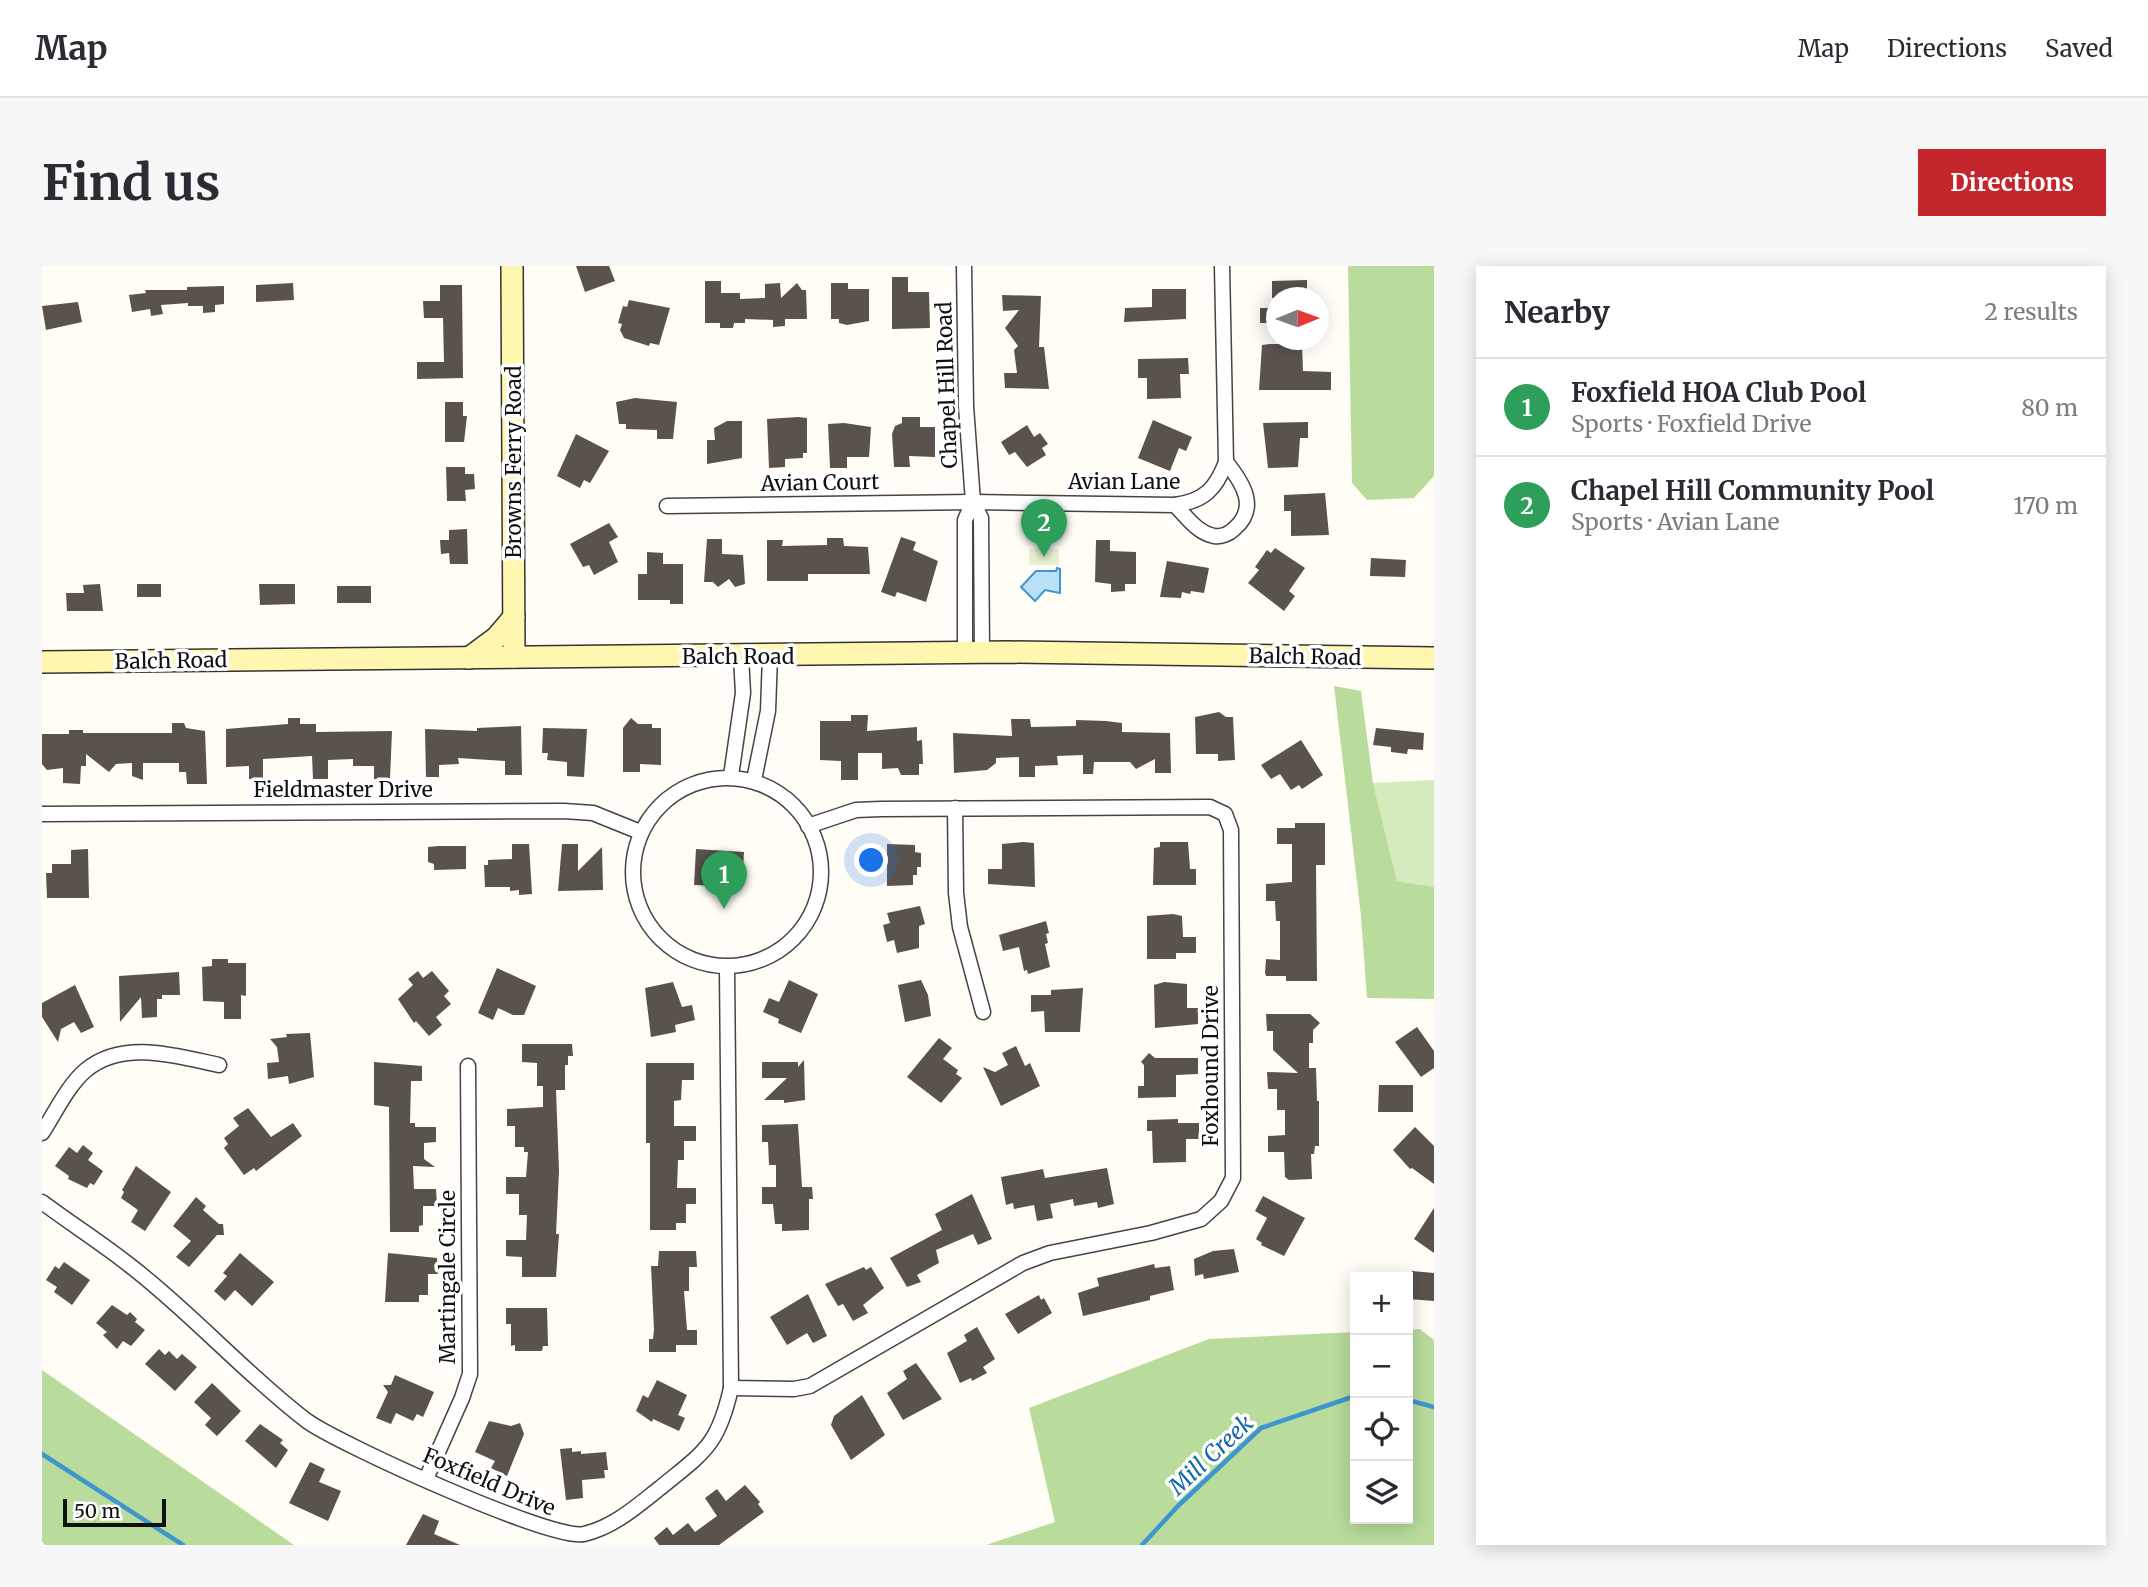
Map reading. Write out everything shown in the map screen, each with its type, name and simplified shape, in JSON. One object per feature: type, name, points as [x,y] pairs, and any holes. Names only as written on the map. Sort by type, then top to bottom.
[{"type":"street","name":"Browns Ferry Road","points":[[512,266],[514,657]]},
{"type":"street","name":"Chapel Hill Road","points":[[964,266],[966,406],[973,502],[981,518],[974,653]]},
{"type":"street","name":"Avian Lane","points":[[973,502],[1175,505],[1195,502],[1209,494],[1219,481],[1226,462],[1223,266]]},
{"type":"street","points":[[1175,505],[1196,527],[1213,536],[1230,534],[1244,520],[1248,505],[1243,484],[1226,462]]},
{"type":"street","name":"Avian Court","points":[[667,506],[973,502]]},
{"type":"street","points":[[469,658],[496,638],[514,617]]},
{"type":"street","name":"Balch Road","points":[[42,662],[974,653],[1434,658]]},
{"type":"street","points":[[754,780],[768,711],[770,656]]},
{"type":"street","points":[[731,776],[743,693],[741,657]]},
{"type":"street","points":[[731,776],[754,780],[789,802],[808,826],[815,841],[820,870],[819,890],[802,931],[776,954],[757,964],[727,969],[676,952],[654,930],[637,896],[633,872],[635,847],[648,817],[670,794],[701,780],[731,776]]},
{"type":"street","name":"Foxhound Drive","points":[[731,1388],[794,1390],[810,1386],[1023,1262],[1050,1253],[1151,1233],[1201,1219],[1222,1201],[1233,1178],[1231,830],[1225,814],[1210,807],[856,810],[808,826]]},
{"type":"street","points":[[955,808],[956,893],[960,927],[983,1012]]},
{"type":"street","name":"Fieldmaster Drive","points":[[42,814],[564,811],[593,813],[640,832]]},
{"type":"street","name":"Foxfield Drive","points":[[42,1202],[129,1264],[309,1422],[426,1479],[541,1528],[566,1535],[583,1534],[630,1513],[699,1456],[716,1438],[731,1388],[727,969]]},
{"type":"street","points":[[42,1133],[79,1078],[97,1063],[114,1055],[162,1053],[219,1065]]},
{"type":"street","name":"Martingale Circle","points":[[426,1479],[470,1374],[468,1066]]},
{"type":"green space","points":[[1348,266],[1434,266],[1434,476],[1414,498],[1367,500],[1352,483]]},
{"type":"green space","points":[[1047,541],[1051,549],[1059,549],[1059,565],[1029,565],[1029,549],[1036,549],[1039,542]]},
{"type":"green space","points":[[1334,686],[1361,691],[1373,783],[1397,881],[1434,887],[1434,999],[1367,998],[1361,916]]},
{"type":"green space","points":[[1434,780],[1434,887],[1397,881],[1373,783]]},
{"type":"green space","points":[[1420,1329],[1434,1340],[1434,1545],[986,1545],[1055,1522],[1029,1408],[1209,1339],[1350,1332],[1350,1524],[1413,1524],[1413,1330]]},
{"type":"green space","points":[[42,1370],[294,1545],[45,1545],[42,1542]]},
{"type":"water","points":[[1057,568],[1060,569],[1060,593],[1045,590],[1035,601],[1021,587],[1036,571],[1056,571]]},
{"type":"building","points":[[576,266],[609,266],[615,281],[585,292]]},
{"type":"building","points":[[892,277],[908,277],[908,292],[929,292],[930,328],[892,329]]},
{"type":"building","points":[[1307,280],[1307,287],[1272,287],[1272,281]]},
{"type":"building","points":[[705,281],[721,281],[721,293],[740,293],[740,299],[765,298],[765,284],[780,283],[781,298],[797,283],[802,290],[806,290],[807,319],[785,319],[785,326],[773,327],[773,320],[745,319],[745,323],[734,323],[733,328],[720,328],[720,323],[705,323]]},
{"type":"building","points":[[293,283],[294,300],[256,302],[256,285]]},
{"type":"building","points":[[831,283],[848,283],[848,289],[869,289],[869,321],[847,325],[839,323],[839,319],[831,319]]},
{"type":"building","points":[[440,285],[462,285],[463,378],[417,379],[417,362],[444,362],[443,318],[424,318],[423,301],[440,301]]},
{"type":"building","points":[[224,286],[224,304],[215,305],[215,312],[203,313],[203,306],[188,306],[188,303],[161,305],[163,314],[151,316],[150,309],[132,312],[129,295],[146,293],[145,290],[187,290],[187,287]]},
{"type":"building","points":[[1152,289],[1186,289],[1186,319],[1124,322],[1125,308],[1152,307]]},
{"type":"building","points":[[1002,295],[1041,296],[1039,347],[1044,347],[1049,389],[1005,388],[1004,373],[1017,373],[1014,350],[1018,346],[1005,328],[1019,310],[1003,311]]},
{"type":"building","points":[[629,300],[670,308],[659,345],[650,343],[649,346],[624,338],[620,330],[622,324],[618,323],[623,306],[627,307]]},
{"type":"building","points":[[78,302],[82,322],[46,330],[42,306]]},
{"type":"building","points":[[1260,308],[1266,308],[1266,323],[1260,323]]},
{"type":"building","points":[[1266,344],[1266,350],[1302,350],[1303,371],[1331,372],[1331,390],[1259,390],[1262,345]]},
{"type":"building","points":[[1188,358],[1189,374],[1180,374],[1181,398],[1147,399],[1147,378],[1138,378],[1138,359]]},
{"type":"building","points":[[635,398],[677,402],[673,439],[657,439],[657,430],[626,429],[626,424],[619,424],[616,402]]},
{"type":"building","points":[[445,402],[463,402],[463,416],[467,416],[464,442],[445,442]]},
{"type":"building","points":[[902,417],[920,417],[920,427],[935,427],[935,457],[909,456],[910,467],[894,467],[892,434],[895,426],[902,423]]},
{"type":"building","points":[[807,418],[807,453],[803,453],[803,458],[785,459],[785,467],[769,468],[767,419]]},
{"type":"building","points":[[1153,420],[1192,437],[1186,451],[1179,448],[1170,471],[1138,458]]},
{"type":"building","points":[[727,421],[742,421],[742,458],[707,464],[707,440],[715,440],[714,428]]},
{"type":"building","points":[[1308,422],[1308,438],[1300,438],[1298,467],[1268,468],[1263,423]]},
{"type":"building","points":[[844,423],[871,427],[869,457],[847,457],[847,468],[830,468],[828,424]]},
{"type":"building","points":[[1027,425],[1034,437],[1040,433],[1048,444],[1042,448],[1046,455],[1027,467],[1015,452],[1009,455],[1001,442]]},
{"type":"building","points":[[576,434],[609,451],[590,483],[584,480],[580,488],[557,476]]},
{"type":"building","points":[[446,467],[465,467],[465,474],[474,474],[475,489],[465,490],[466,501],[447,501]]},
{"type":"building","points":[[1325,493],[1329,535],[1291,536],[1291,511],[1284,511],[1284,495]]},
{"type":"building","points":[[609,523],[618,537],[609,542],[618,562],[594,575],[589,565],[583,567],[570,544]]},
{"type":"building","points":[[467,529],[468,564],[450,564],[449,553],[441,554],[440,540],[449,540],[449,530]]},
{"type":"building","points":[[901,537],[916,542],[913,550],[938,561],[926,602],[897,592],[895,597],[881,592]]},
{"type":"building","points":[[827,538],[843,538],[844,546],[868,547],[870,574],[808,574],[808,581],[767,581],[767,540],[783,540],[782,546],[827,545]]},
{"type":"building","points":[[707,539],[722,539],[722,554],[743,555],[745,584],[735,587],[729,579],[718,587],[713,582],[704,582]]},
{"type":"building","points":[[1096,540],[1110,540],[1110,551],[1136,552],[1136,584],[1125,584],[1125,591],[1111,592],[1111,584],[1095,582]]},
{"type":"building","points":[[1275,548],[1305,568],[1289,591],[1295,596],[1284,611],[1248,583],[1259,570],[1255,567],[1267,550],[1271,553]]},
{"type":"building","points":[[647,552],[663,553],[663,564],[683,564],[683,604],[670,604],[670,600],[638,600],[638,574],[647,574]]},
{"type":"building","points":[[1371,558],[1406,560],[1405,577],[1370,576]]},
{"type":"building","points":[[1167,561],[1209,568],[1204,593],[1191,591],[1190,594],[1182,592],[1181,598],[1160,597]]},
{"type":"building","points":[[100,584],[103,611],[67,611],[66,593],[84,593],[83,585]]},
{"type":"building","points":[[137,584],[161,584],[161,597],[137,597]]},
{"type":"building","points":[[259,584],[295,584],[295,604],[260,605]]},
{"type":"building","points":[[337,586],[371,586],[371,603],[337,603]]},
{"type":"building","points":[[1219,712],[1226,717],[1233,717],[1235,760],[1218,761],[1218,754],[1196,754],[1195,717]]},
{"type":"building","points":[[851,715],[868,715],[867,731],[917,727],[917,741],[922,740],[923,764],[919,764],[919,775],[901,775],[898,768],[882,769],[882,753],[858,753],[858,780],[841,780],[841,761],[820,760],[820,721],[851,721]]},
{"type":"building","points":[[288,718],[300,718],[300,724],[316,724],[316,732],[392,731],[390,779],[374,779],[374,766],[353,766],[353,759],[328,760],[328,779],[313,779],[312,756],[263,759],[263,779],[249,779],[249,766],[226,767],[226,729],[288,724]]},
{"type":"building","points":[[631,718],[638,724],[652,724],[652,728],[661,728],[661,765],[640,764],[640,772],[623,772],[623,728]]},
{"type":"building","points":[[1011,719],[1030,719],[1031,727],[1076,726],[1076,720],[1106,721],[1122,723],[1122,732],[1170,733],[1171,773],[1155,773],[1155,759],[1136,769],[1130,762],[1094,762],[1093,774],[1083,774],[1083,755],[1057,756],[1058,765],[1035,766],[1035,777],[1019,777],[1019,757],[996,758],[996,763],[987,770],[954,773],[953,733],[1012,736]]},
{"type":"building","points":[[172,723],[184,723],[186,728],[205,731],[207,784],[187,784],[186,772],[179,772],[179,763],[143,763],[143,780],[132,776],[132,763],[116,764],[109,772],[86,754],[86,766],[81,766],[80,784],[63,783],[63,768],[47,770],[42,764],[42,734],[69,734],[69,730],[83,730],[83,733],[172,733]]},
{"type":"building","points":[[521,726],[522,775],[505,775],[505,761],[458,758],[459,764],[439,765],[439,777],[426,777],[425,729],[477,731],[477,728]]},
{"type":"building","points":[[543,728],[587,729],[584,777],[567,776],[567,762],[547,760],[548,753],[542,753]]},
{"type":"building","points":[[1376,728],[1424,733],[1423,750],[1408,749],[1407,754],[1391,752],[1391,747],[1373,745]]},
{"type":"building","points":[[1301,740],[1323,775],[1302,789],[1299,785],[1291,790],[1280,774],[1271,779],[1261,765]]},
{"type":"building","points":[[1295,823],[1325,823],[1325,865],[1316,865],[1317,981],[1286,981],[1286,976],[1266,976],[1265,973],[1266,959],[1280,960],[1280,921],[1276,921],[1275,901],[1266,901],[1266,884],[1292,882],[1292,844],[1277,844],[1277,828],[1295,828]]},
{"type":"building","points":[[1160,842],[1188,842],[1190,869],[1196,869],[1196,885],[1153,885],[1154,848],[1160,847]]},
{"type":"building","points":[[1034,843],[1035,887],[988,884],[988,869],[1002,869],[1002,844]]},
{"type":"building","points":[[512,844],[529,844],[532,894],[519,895],[519,890],[510,891],[510,887],[485,887],[484,865],[488,865],[488,860],[512,859]]},
{"type":"building","points":[[562,844],[578,844],[578,871],[602,847],[603,890],[558,891]]},
{"type":"building","points":[[887,844],[915,845],[915,852],[921,853],[921,867],[917,867],[917,875],[913,875],[913,885],[887,886]]},
{"type":"building","points":[[466,846],[466,869],[434,870],[434,864],[428,862],[428,847]]},
{"type":"building","points":[[88,849],[89,898],[47,898],[46,873],[52,873],[52,864],[71,864],[71,850]]},
{"type":"building","points":[[696,849],[744,852],[742,887],[694,885]]},
{"type":"building","points":[[920,906],[925,924],[919,926],[919,948],[897,953],[894,940],[887,942],[883,925],[890,923],[887,913]]},
{"type":"building","points":[[1147,916],[1182,916],[1183,937],[1196,937],[1196,953],[1176,953],[1176,959],[1147,959]]},
{"type":"building","points":[[1046,921],[1049,933],[1046,934],[1048,943],[1045,944],[1050,967],[1028,974],[1027,970],[1024,971],[1019,947],[1003,951],[999,935]]},
{"type":"building","points":[[212,959],[228,959],[228,963],[246,963],[246,996],[241,995],[241,1019],[224,1019],[224,1002],[203,1001],[202,967],[212,966]]},
{"type":"building","points":[[497,968],[536,986],[524,1015],[513,1015],[498,1008],[493,1020],[478,1013]]},
{"type":"building","points":[[418,971],[423,978],[432,971],[449,991],[444,996],[451,1004],[436,1017],[442,1025],[429,1036],[416,1021],[414,1023],[398,999],[413,985],[408,979]]},
{"type":"building","points":[[179,972],[180,995],[162,995],[162,999],[157,999],[157,1017],[142,1018],[141,997],[120,1022],[119,976]]},
{"type":"building","points":[[789,980],[818,994],[801,1033],[778,1023],[779,1019],[763,1012],[769,998],[779,1002]]},
{"type":"building","points":[[921,980],[928,995],[931,1016],[905,1022],[898,985]]},
{"type":"building","points":[[673,982],[682,1007],[692,1005],[695,1020],[675,1025],[676,1032],[651,1037],[645,988]]},
{"type":"building","points":[[1164,982],[1187,984],[1187,1008],[1198,1008],[1198,1024],[1155,1028],[1154,985]]},
{"type":"building","points":[[75,985],[94,1027],[81,1033],[74,1022],[61,1029],[58,1042],[42,1017],[42,1003]]},
{"type":"building","points":[[1083,988],[1080,1032],[1045,1032],[1044,1011],[1031,1012],[1031,995],[1051,995],[1051,990]]},
{"type":"building","points":[[1266,1014],[1310,1014],[1320,1023],[1313,1030],[1313,1043],[1309,1043],[1309,1068],[1316,1068],[1319,1101],[1319,1146],[1315,1146],[1314,1154],[1311,1154],[1312,1179],[1289,1180],[1285,1177],[1284,1152],[1268,1152],[1268,1136],[1285,1135],[1285,1110],[1277,1110],[1277,1089],[1268,1089],[1267,1072],[1298,1073],[1273,1050],[1273,1031],[1267,1031]]},
{"type":"building","points":[[1417,1027],[1434,1051],[1434,1068],[1421,1077],[1395,1042]]},
{"type":"building","points":[[310,1033],[314,1077],[289,1084],[288,1076],[268,1079],[267,1063],[279,1062],[277,1047],[270,1039],[287,1037],[286,1034]]},
{"type":"building","points":[[939,1038],[952,1048],[943,1059],[958,1070],[956,1074],[962,1078],[941,1103],[907,1077]]},
{"type":"building","points":[[522,1044],[572,1044],[573,1056],[568,1056],[568,1065],[565,1065],[565,1090],[556,1090],[559,1171],[556,1234],[559,1234],[556,1277],[522,1277],[522,1257],[506,1256],[506,1240],[526,1240],[527,1215],[519,1215],[519,1194],[506,1194],[506,1177],[526,1177],[528,1152],[524,1152],[524,1147],[515,1147],[515,1126],[507,1126],[507,1109],[543,1107],[543,1086],[537,1086],[537,1063],[522,1062]]},
{"type":"building","points":[[1016,1046],[1025,1066],[1030,1063],[1040,1086],[1001,1106],[983,1067],[995,1072],[1008,1065],[1002,1053]]},
{"type":"building","points":[[1149,1053],[1155,1058],[1198,1058],[1198,1074],[1176,1075],[1176,1097],[1138,1098],[1138,1086],[1144,1086],[1144,1065],[1141,1062]]},
{"type":"building","points":[[804,1060],[805,1100],[784,1103],[784,1100],[764,1100],[787,1078],[762,1078],[762,1062],[798,1062],[798,1067]]},
{"type":"building","points":[[374,1062],[422,1066],[422,1081],[411,1081],[410,1123],[415,1123],[415,1127],[436,1127],[436,1142],[424,1143],[424,1159],[435,1167],[413,1166],[414,1189],[436,1189],[437,1206],[423,1206],[423,1225],[419,1226],[419,1232],[390,1232],[389,1107],[374,1105]]},
{"type":"building","points":[[646,1063],[694,1063],[694,1080],[682,1080],[681,1100],[674,1101],[674,1126],[696,1126],[696,1141],[684,1141],[684,1160],[678,1160],[677,1188],[696,1188],[696,1204],[686,1204],[686,1223],[676,1223],[676,1230],[650,1230]]},
{"type":"building","points":[[1379,1085],[1413,1085],[1413,1112],[1378,1112]]},
{"type":"building","points":[[248,1108],[271,1137],[293,1123],[302,1136],[256,1171],[254,1168],[244,1175],[224,1148],[228,1144],[224,1138],[239,1126],[233,1118]]},
{"type":"building","points":[[1178,1119],[1178,1123],[1199,1123],[1199,1139],[1186,1139],[1186,1162],[1153,1163],[1152,1131],[1147,1131],[1147,1120]]},
{"type":"building","points":[[798,1124],[802,1187],[812,1187],[813,1199],[809,1199],[809,1230],[782,1231],[782,1224],[775,1224],[773,1204],[762,1204],[762,1187],[776,1187],[776,1165],[769,1165],[768,1142],[762,1142],[762,1125]]},
{"type":"building","points":[[1415,1127],[1434,1146],[1434,1184],[1410,1169],[1393,1150]]},
{"type":"building","points":[[83,1145],[93,1153],[88,1160],[103,1171],[94,1185],[90,1183],[87,1188],[68,1179],[69,1176],[55,1166],[69,1147],[77,1153]]},
{"type":"building","points":[[136,1166],[171,1192],[145,1231],[131,1222],[138,1210],[121,1198],[124,1192],[122,1190]]},
{"type":"building","points":[[1107,1168],[1114,1204],[1098,1208],[1097,1202],[1074,1206],[1073,1199],[1050,1204],[1053,1218],[1037,1221],[1034,1205],[1014,1209],[1013,1203],[1006,1205],[1001,1177],[1043,1169],[1045,1178]]},
{"type":"building","points":[[972,1194],[992,1239],[978,1245],[973,1234],[936,1250],[939,1263],[917,1275],[921,1282],[907,1287],[890,1258],[942,1230],[935,1214]]},
{"type":"building","points":[[1263,1196],[1305,1218],[1284,1256],[1261,1245],[1256,1239],[1267,1218],[1255,1211]]},
{"type":"building","points":[[196,1197],[206,1206],[203,1210],[219,1224],[223,1224],[224,1235],[217,1235],[189,1267],[176,1257],[191,1241],[173,1226]]},
{"type":"building","points":[[1434,1208],[1434,1253],[1414,1239]]},
{"type":"building","points":[[1234,1249],[1239,1272],[1204,1279],[1203,1274],[1195,1276],[1194,1259],[1213,1251]]},
{"type":"building","points":[[659,1251],[696,1251],[697,1267],[689,1267],[689,1291],[684,1291],[687,1330],[697,1330],[697,1345],[676,1345],[676,1352],[649,1352],[649,1339],[653,1339],[654,1330],[651,1266],[658,1266]]},
{"type":"building","points":[[240,1253],[274,1282],[252,1306],[235,1290],[225,1301],[214,1291],[227,1276],[223,1273]]},
{"type":"building","points":[[388,1253],[437,1258],[438,1274],[428,1274],[428,1295],[419,1295],[419,1302],[385,1302]]},
{"type":"building","points":[[64,1262],[90,1280],[72,1305],[54,1292],[57,1287],[46,1280],[55,1266],[59,1269]]},
{"type":"building","points":[[1154,1264],[1155,1268],[1170,1266],[1174,1290],[1150,1296],[1150,1300],[1083,1316],[1078,1293],[1099,1286],[1097,1278]]},
{"type":"building","points":[[864,1267],[866,1270],[871,1267],[884,1288],[863,1305],[868,1313],[853,1321],[843,1304],[838,1306],[825,1284]]},
{"type":"building","points":[[1412,1272],[1434,1273],[1434,1301],[1413,1299]]},
{"type":"building","points":[[808,1294],[827,1336],[813,1343],[807,1333],[787,1345],[770,1317]]},
{"type":"building","points":[[1039,1295],[1041,1300],[1044,1298],[1052,1313],[1018,1334],[1005,1314]]},
{"type":"building","points":[[112,1305],[127,1315],[130,1312],[137,1319],[135,1322],[145,1330],[131,1346],[123,1341],[117,1349],[103,1335],[107,1332],[96,1323]]},
{"type":"building","points":[[506,1308],[547,1308],[548,1346],[543,1346],[542,1351],[515,1351],[515,1345],[511,1346],[511,1324],[506,1324]]},
{"type":"building","points":[[977,1327],[995,1359],[983,1367],[987,1373],[972,1381],[971,1378],[960,1383],[947,1353],[967,1341],[964,1335]]},
{"type":"building","points":[[159,1349],[165,1355],[169,1351],[177,1359],[182,1354],[197,1367],[175,1391],[145,1364]]},
{"type":"building","points":[[916,1363],[942,1399],[903,1420],[887,1393],[907,1379],[903,1371]]},
{"type":"building","points":[[395,1375],[434,1392],[423,1417],[417,1414],[413,1421],[396,1413],[391,1424],[376,1418],[388,1392],[383,1385],[391,1385]]},
{"type":"building","points":[[657,1380],[687,1395],[678,1415],[685,1418],[679,1431],[653,1419],[652,1422],[636,1411],[643,1395],[648,1398]]},
{"type":"building","points":[[212,1383],[241,1411],[217,1436],[205,1425],[211,1418],[194,1402]]},
{"type":"building","points":[[862,1395],[885,1435],[851,1460],[831,1425],[834,1416]]},
{"type":"building","points":[[489,1421],[511,1426],[520,1423],[524,1434],[507,1476],[491,1468],[495,1461],[475,1452]]},
{"type":"building","points":[[260,1424],[283,1440],[280,1443],[288,1450],[276,1468],[245,1441]]},
{"type":"building","points":[[572,1448],[572,1452],[581,1451],[581,1454],[606,1452],[608,1470],[604,1470],[605,1478],[582,1480],[583,1498],[566,1500],[560,1449]]},
{"type":"building","points":[[310,1462],[325,1469],[319,1482],[341,1491],[328,1521],[289,1503]]},
{"type":"building","points":[[745,1485],[760,1502],[758,1504],[764,1512],[719,1545],[659,1545],[654,1538],[667,1527],[673,1535],[688,1523],[695,1532],[717,1516],[705,1498],[717,1489],[726,1501]]},
{"type":"building","points":[[423,1514],[439,1521],[434,1534],[460,1545],[406,1545]]},
{"type":"waterway","name":"Mill Creek","points":[[1142,1545],[1178,1506],[1261,1428],[1350,1398]]},
{"type":"waterway","name":"Mill Creek","points":[[1413,1401],[1434,1407]]},
{"type":"waterway","name":"Mill Creek","points":[[42,1454],[183,1545]]},
{"type":"place","name":"Chapel Hill Community Pool","points":[[1044,557]]},
{"type":"place","name":"Foxfield HOA Club Pool","points":[[724,909]]}]
